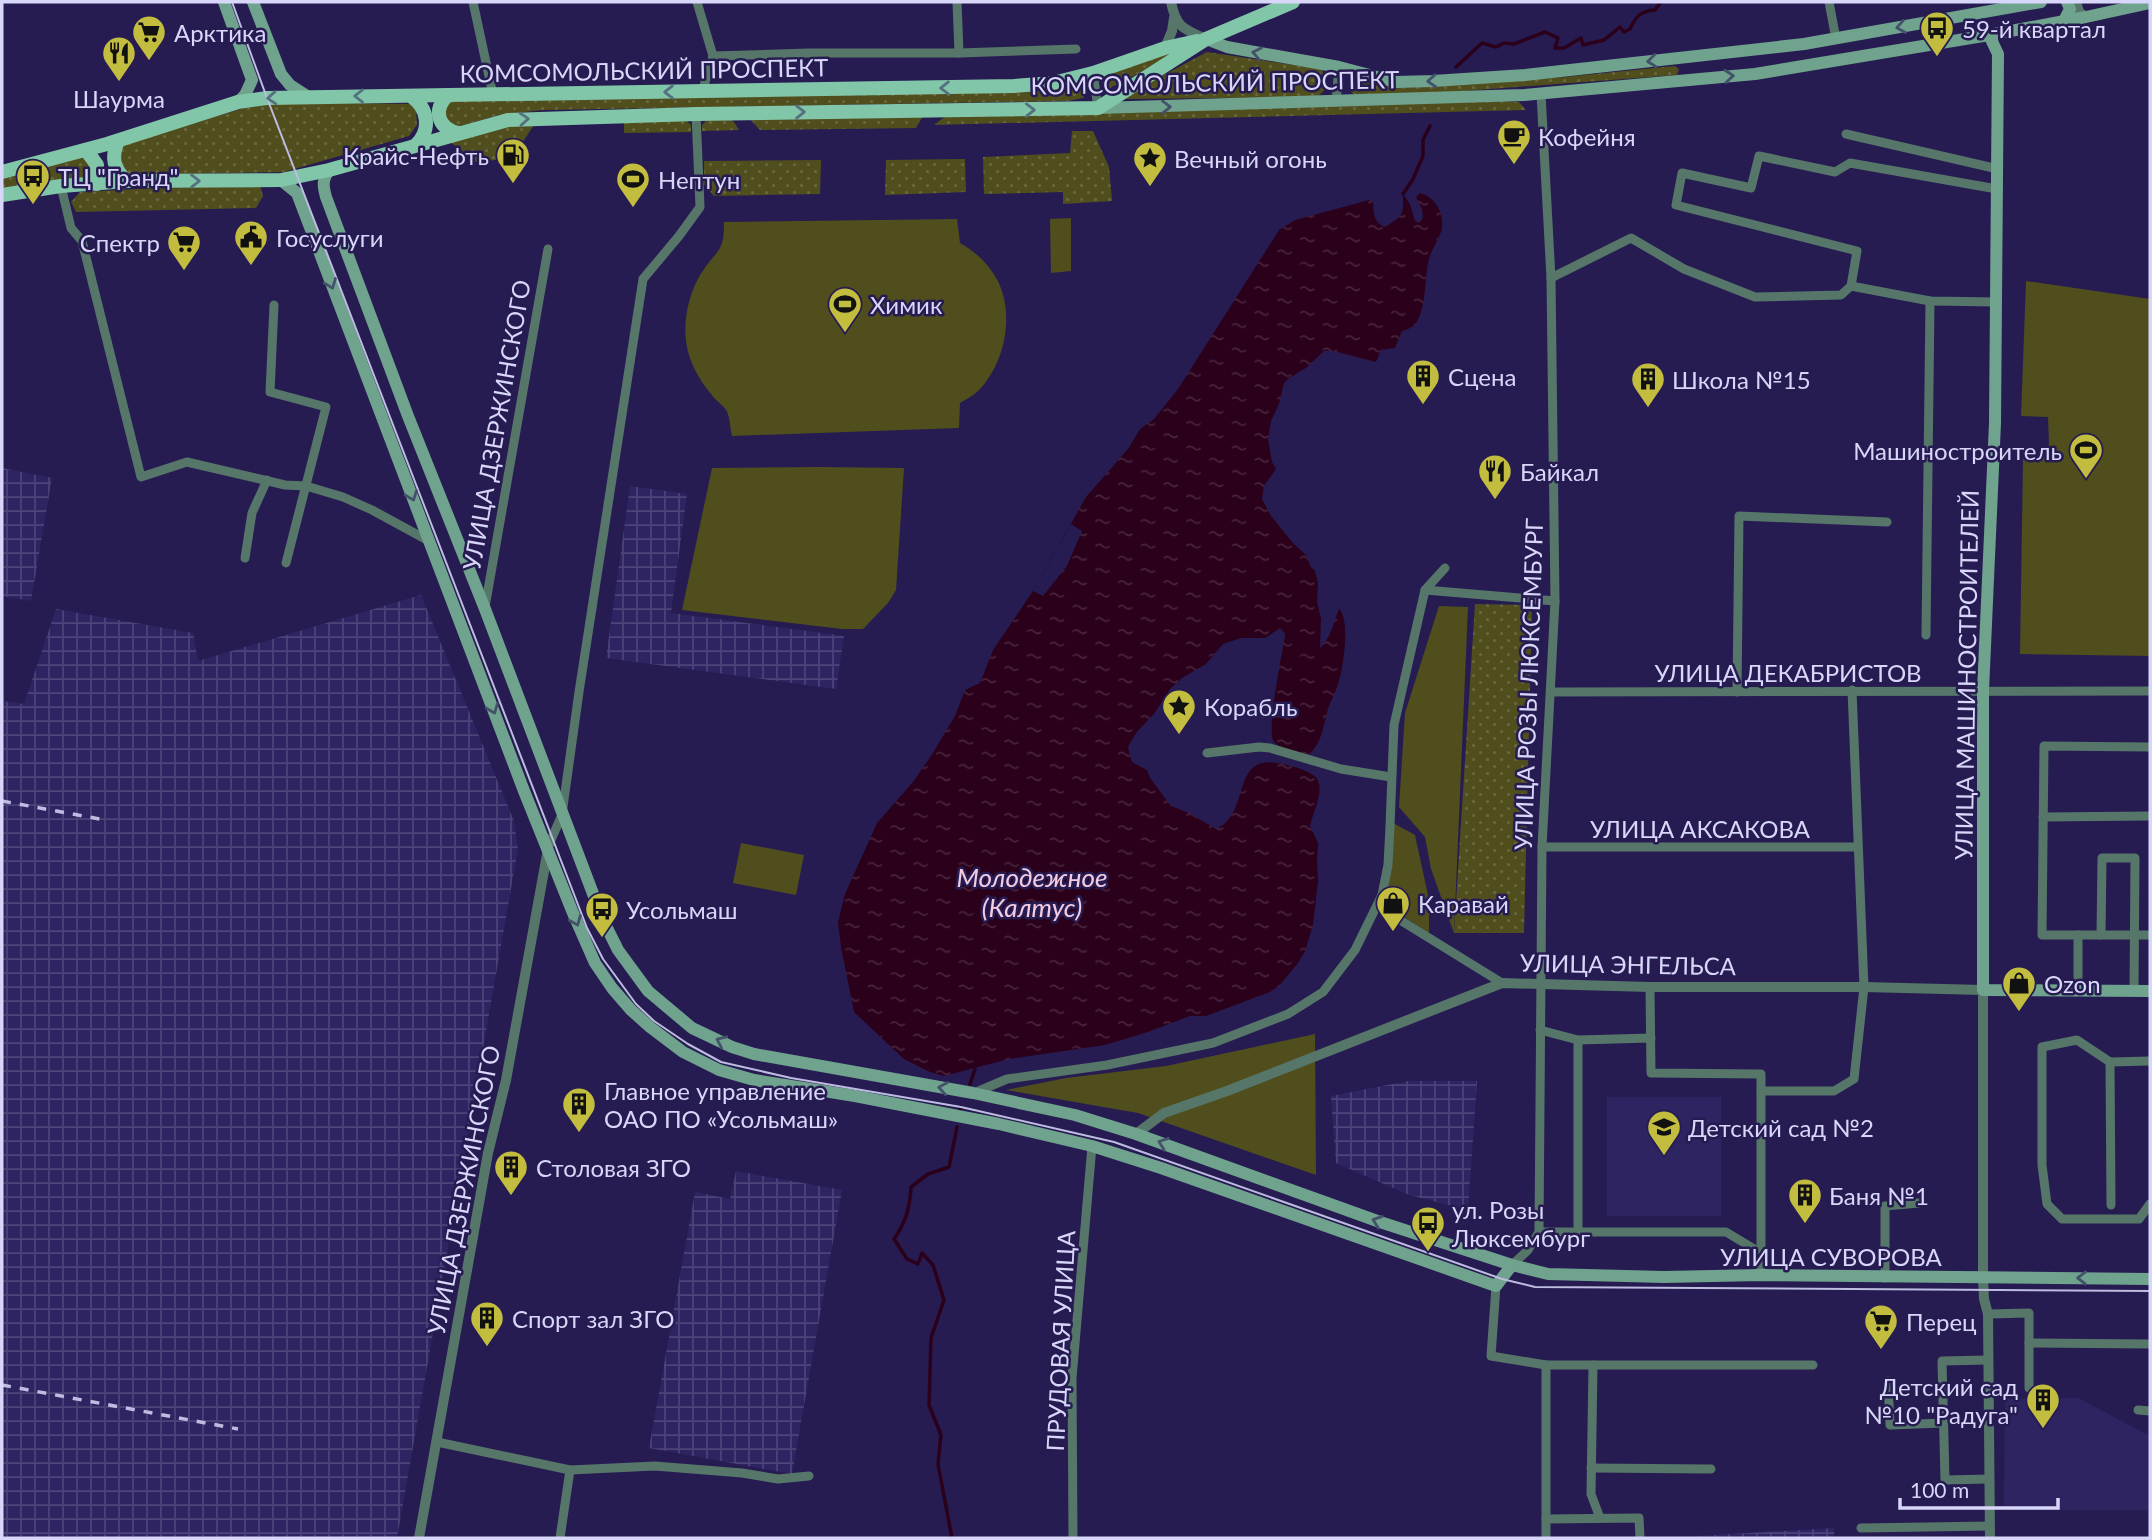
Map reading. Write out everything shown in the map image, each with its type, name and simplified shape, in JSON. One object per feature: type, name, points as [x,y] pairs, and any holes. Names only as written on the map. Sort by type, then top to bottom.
[{"type":"main road","points":[[224,2],[252,80],[245,95],[238,102]]},
{"type":"main road","points":[[253,2],[281,74],[290,85],[307,96]]},
{"type":"main road","points":[[1098,108],[1206,39],[1293,2]]},
{"type":"main road","name":"КОМСОМОЛЬСКИЙ ПРОСПЕКТ","points":[[2,172],[118,141],[238,102],[267,98],[1014,86],[1053,83],[1093,73],[1165,48],[1206,39],[1227,47],[1339,67],[1396,82],[1433,81],[1525,75],[1804,44],[2041,2]]},
{"type":"main road","points":[[2064,21],[2070,9],[2067,2]]},
{"type":"main road","name":"КОМСОМОЛЬСКИЙ ПРОСПЕКТ","points":[[2,195],[61,186],[127,181],[281,180],[329,170],[508,120],[696,114],[1098,108],[1541,94],[1755,74],[1989,35],[2150,3]]},
{"type":"main road","name":"УЛИЦА МАШИНОСТРОИТЕЛЕЙ","points":[[1983,990],[1983,691],[1995,423],[1997,302],[1998,54],[1989,35]]},
{"type":"main road","points":[[1690,57],[1685,71],[1687,78],[1692,80]]},
{"type":"main road","points":[[448,95],[439,106],[439,116],[447,129],[458,133]]},
{"type":"main road","points":[[411,96],[421,105],[426,117],[424,135],[416,145]]},
{"type":"main road","points":[[118,141],[113,152],[114,164],[119,174],[127,181]]},
{"type":"main road","points":[[86,150],[97,165],[97,184]]},
{"type":"main road","name":"УЛИЦА СУВОРОВА","points":[[329,170],[324,176],[323,184],[326,197],[603,920],[618,950],[648,991],[692,1028],[754,1054],[973,1093],[1075,1115],[1136,1133],[1380,1222],[1548,1274],[2150,1279]]},
{"type":"main road","points":[[281,180],[297,193],[548,849],[595,963],[612,988],[650,1027],[684,1052],[719,1070],[754,1080],[999,1124],[1092,1146],[1496,1286],[1512,1265]]},
{"type":"main road","name":"УЛИЦА ЭНГЕЛЬСА","points":[[1983,990],[2150,992]]},
{"type":"street","points":[[473,2],[493,95]]},
{"type":"street","points":[[698,2],[713,56],[702,92]]},
{"type":"street","points":[[957,2],[959,53]]},
{"type":"street","points":[[1165,48],[1174,18],[1171,2]]},
{"type":"street","points":[[1829,2],[1836,38]]},
{"type":"street","points":[[2076,2],[2079,12],[2086,17]]},
{"type":"street","points":[[1174,18],[1182,28],[1206,39]]},
{"type":"street","points":[[713,56],[1076,49]]},
{"type":"street","points":[[1336,102],[1339,67]]},
{"type":"street","points":[[1093,73],[1098,108]]},
{"type":"street","name":"УЛИЦА РОЗЫ ЛЮКСЕМБУРГ","points":[[1539,1232],[1542,847],[1555,601],[1551,278],[1541,94]]},
{"type":"street","points":[[548,849],[562,814],[643,279],[700,206],[696,114]]},
{"type":"street","points":[[1846,134],[1997,169]]},
{"type":"street","points":[[1551,278],[1631,238],[1684,269],[1755,297],[1841,295],[1851,286],[1857,251],[1676,205],[1682,173],[1751,188],[1759,156],[1835,172],[1850,163],[1997,188]]},
{"type":"street","points":[[61,186],[71,228],[82,241],[141,477],[187,462],[285,485],[306,486],[343,497],[429,541]]},
{"type":"street","name":"УЛИЦА ДЗЕРЖИНСКОГО","points":[[485,609],[548,249]]},
{"type":"street","points":[[1851,286],[1930,301],[1997,302]]},
{"type":"street","points":[[1926,635],[1930,301]]},
{"type":"street","points":[[274,305],[270,393],[326,407],[286,563]]},
{"type":"street","points":[[245,558],[252,513],[267,480]]},
{"type":"street","points":[[1737,692],[1739,516],[1887,522]]},
{"type":"street","points":[[973,1093],[1007,1079],[1107,1065],[1213,1043],[1288,1014],[1324,992],[1355,950],[1382,895],[1390,839],[1394,725],[1425,590],[1445,568]]},
{"type":"street","points":[[1425,590],[1555,601]]},
{"type":"street","points":[[1761,1091],[1834,1091],[1854,1079],[1864,987],[1852,690]]},
{"type":"street","name":"УЛИЦА ДЕКАБРИСТОВ","points":[[1551,692],[2150,691]]},
{"type":"street","points":[[2150,747],[2044,746],[2042,935],[2150,935]]},
{"type":"street","points":[[1207,752],[1270,748],[1340,769],[1391,777]]},
{"type":"street","points":[[2043,817],[2150,816]]},
{"type":"street","name":"УЛИЦА АКСАКОВА","points":[[1542,847],[1858,847]]},
{"type":"street","name":"УЛИЦА ДЗЕРЖИНСКОГО","points":[[419,1538],[488,1153],[506,1080],[548,849]]},
{"type":"street","points":[[2101,935],[2102,858],[2135,858],[2134,991]]},
{"type":"street","points":[[1382,895],[1387,912],[1440,948],[1502,983]]},
{"type":"street","points":[[2078,935],[2078,991]]},
{"type":"street","name":"УЛИЦА ЭНГЕЛЬСА","points":[[1136,1133],[1164,1113],[1502,983],[1983,990]]},
{"type":"street","points":[[1650,987],[1651,1073],[1761,1074],[1761,1275]]},
{"type":"street","name":"УЛИЦА МАШИНОСТРОИТЕЛЕЙ","points":[[1983,990],[1983,1277],[1988,1314],[1990,1538]]},
{"type":"street","points":[[1540,1030],[1578,1040],[1651,1038]]},
{"type":"street","points":[[1578,1040],[1578,1231]]},
{"type":"street","points":[[2150,1061],[2110,1062],[2077,1040],[2042,1046],[2042,1165],[2047,1204],[2062,1219],[2139,1219],[2150,1204]]},
{"type":"street","points":[[2110,1062],[2111,1205]]},
{"type":"street","name":"ПРУДОВАЯ УЛИЦА","points":[[1073,1538],[1072,1378],[1092,1146]]},
{"type":"street","points":[[1885,1278],[1885,1206],[1919,1203]]},
{"type":"street","points":[[1512,1265],[1528,1250],[1539,1232],[1726,1232],[1761,1252]]},
{"type":"street","points":[[1496,1286],[1491,1356],[1546,1366],[1812,1365]]},
{"type":"street","points":[[1988,1314],[2029,1313],[2029,1388]]},
{"type":"street","points":[[2029,1343],[2150,1344]]},
{"type":"street","points":[[1988,1360],[1942,1361],[1945,1480],[1989,1479]]},
{"type":"street","points":[[1592,1365],[1591,1494],[1600,1518]]},
{"type":"street","points":[[1546,1366],[1546,1538]]},
{"type":"street","points":[[1888,1381],[1890,1425],[1944,1423]]},
{"type":"street","points":[[2138,1410],[2150,1410]]},
{"type":"street","points":[[438,1442],[570,1470],[655,1466],[742,1473],[778,1479],[809,1476]]},
{"type":"street","points":[[1591,1468],[1711,1469]]},
{"type":"street","points":[[560,1538],[570,1470]]},
{"type":"street","points":[[1546,1519],[1639,1518],[1640,1538]]},
{"type":"street","points":[[1861,1528],[1990,1526]]},
{"type":"shaded area","points":[[1176,51],[1176,54],[1106,90],[1101,76]]},
{"type":"shaded area","points":[[1207,52],[1321,69],[1327,77],[1326,89],[1317,97],[1124,99],[1126,95]]},
{"type":"shaded area","points":[[1674,66],[1679,69],[1677,75],[1451,92],[1356,96],[1351,92],[1349,83],[1354,77],[1434,86]]},
{"type":"shaded area","points":[[1076,83],[1085,87],[1087,92],[1083,98],[1068,101],[543,110],[499,115],[454,128],[448,125],[444,105],[450,100]]},
{"type":"shaded area","points":[[287,102],[411,104],[416,110],[417,125],[409,136],[284,172],[130,175],[121,170],[117,151],[122,144],[244,108]]},
{"type":"shaded area","points":[[1519,102],[1526,110],[934,125],[947,115]]},
{"type":"shaded area","points":[[923,116],[916,128],[760,130],[749,118]]},
{"type":"shaded area","points":[[539,117],[515,158],[476,162],[444,137]]},
{"type":"shaded area","points":[[728,118],[739,130],[702,131],[702,125],[707,120]]},
{"type":"shaded area","points":[[685,119],[691,125],[691,132],[624,133],[624,120]]},
{"type":"shaded area","points":[[1072,131],[1093,131],[1109,167],[1112,201],[1063,204],[1063,192],[984,194],[983,157],[1070,153]]},
{"type":"shaded area","points":[[85,152],[95,182],[2,194],[2,174]]},
{"type":"shaded area","points":[[965,159],[966,192],[885,195],[886,160]]},
{"type":"shaded area","points":[[821,160],[820,194],[714,196],[704,184],[704,161]]},
{"type":"shaded area","points":[[260,185],[263,196],[256,208],[76,212],[71,202],[80,192]]},
{"type":"shaded area","points":[[1071,218],[1071,271],[1051,273],[1050,219]]},
{"type":"shaded area","name":"Химик","points":[[957,219],[960,243],[979,257],[995,276],[1005,304],[1006,320],[1001,351],[988,379],[978,391],[960,403],[959,428],[732,436],[726,410],[698,376],[687,348],[685,332],[691,294],[699,277],[722,244],[724,222]]},
{"type":"shaded area","name":"Машиностроитель","points":[[2026,281],[2150,299],[2150,656],[2020,654],[2023,459],[2036,459],[2049,444],[2048,417],[2021,416]]},
{"type":"shaded area","points":[[2,468],[52,478],[31,601],[2,596]]},
{"type":"shaded area","points":[[712,468],[904,468],[896,590],[888,603],[863,629],[842,629],[682,610]]},
{"type":"shaded area","points":[[630,486],[687,494],[671,613],[844,636],[836,689],[606,658]]},
{"type":"shaded area","points":[[421,595],[514,821],[518,849],[397,1538],[2,1538],[2,701],[24,704],[56,609],[193,633],[198,661]]},
{"type":"shaded area","points":[[1475,604],[1532,605],[1524,933],[1454,933]]},
{"type":"shaded area","points":[[1439,606],[1468,607],[1454,933],[1431,869],[1425,837],[1399,807],[1405,713]]},
{"type":"shaded area","points":[[1393,823],[1415,835],[1429,900],[1429,933],[1395,911],[1383,893]]},
{"type":"shaded area","points":[[741,843],[804,855],[796,895],[733,883]]},
{"type":"shaded area","points":[[1315,1034],[1316,1175],[1138,1113],[1006,1090],[1066,1078],[1166,1066]]},
{"type":"shaded area","points":[[1408,1081],[1477,1081],[1468,1210],[1409,1195],[1336,1163],[1331,1096]]},
{"type":"shaded area","name":"Детский сад №2","points":[[1607,1097],[1721,1097],[1721,1216],[1607,1216]]},
{"type":"shaded area","points":[[736,1171],[842,1190],[792,1474],[649,1448],[695,1192],[730,1199]]},
{"type":"shaded area","points":[[2078,1398],[2148,1435],[2148,1510],[2004,1510],[2005,1399]]},
{"type":"shaded area","points":[[1834,1528],[1834,1538],[1663,1538]]},
{"type":"water","name":"Молодежное (Калтус)","points":[[1420,193],[1435,203],[1441,214],[1442,226],[1429,259],[1422,307],[1417,322],[1402,331],[1395,348],[1381,350],[1376,362],[1324,351],[1284,383],[1271,421],[1268,439],[1276,469],[1264,486],[1262,499],[1271,516],[1307,556],[1315,571],[1321,619],[1320,648],[1329,636],[1339,609],[1345,623],[1342,670],[1315,748],[1307,755],[1283,748],[1273,740],[1273,706],[1285,636],[1280,628],[1265,638],[1241,638],[1223,644],[1206,664],[1182,678],[1170,689],[1128,747],[1132,762],[1147,770],[1171,806],[1216,829],[1227,821],[1234,811],[1247,775],[1254,767],[1265,762],[1282,764],[1306,771],[1317,779],[1319,791],[1310,826],[1318,843],[1318,881],[1313,925],[1305,951],[1298,963],[1280,985],[1270,992],[1206,1016],[1190,1016],[1105,1045],[1009,1059],[944,1076],[904,1059],[854,1012],[838,922],[845,894],[877,823],[913,782],[931,756],[955,716],[965,690],[980,683],[993,650],[1033,591],[1086,497],[1128,449],[1140,429],[1154,419],[1178,389],[1279,230],[1295,220],[1369,200],[1373,202],[1376,220],[1385,227],[1401,214],[1403,194],[1410,204],[1415,221],[1419,223],[1423,218],[1422,209],[1416,197]]},
{"type":"pier","points":[[1071,524],[1082,531],[1067,566],[1043,596],[1033,591]]},
{"type":"waterway","points":[[1456,67],[1482,43],[1496,47],[1504,43],[1514,44],[1545,32],[1558,38],[1555,48],[1564,48],[1581,38],[1583,45],[1604,40],[1620,27],[1624,32],[1630,29],[1639,15],[1655,10],[1661,2]]},
{"type":"waterway","points":[[1403,194],[1423,156],[1423,140],[1430,126]]},
{"type":"waterway","points":[[970,1084],[975,1069]]},
{"type":"waterway","points":[[952,1538],[938,1464],[941,1435],[929,1405],[931,1338],[944,1300],[933,1265],[922,1253],[918,1264],[907,1259],[894,1239],[907,1214],[911,1187],[928,1174],[949,1167],[957,1127]]},
{"type":"tram line","points":[[232,2],[587,928],[603,959],[636,1004],[654,1021],[688,1044],[721,1062],[791,1078],[961,1107],[1114,1142],[1502,1279],[1535,1287],[2150,1291]]},
{"type":"railway","points":[[2,801],[105,820]]},
{"type":"railway","points":[[2,1385],[238,1429]]},
{"type":"place","name":"59-й квартал","points":[[1937,58]]},
{"type":"place","name":"Арктика","points":[[149,62]]},
{"type":"place","name":"Шаурма","points":[[119,83]]},
{"type":"place","name":"Кофейня","points":[[1514,166]]},
{"type":"place","name":"Крайс-Нефть","points":[[513,185]]},
{"type":"place","name":"Вечный огонь","points":[[1150,188]]},
{"type":"place","name":"ТЦ \"Гранд\"","points":[[33,206]]},
{"type":"place","name":"Нептун","points":[[633,209]]},
{"type":"place","name":"Госуслуги","points":[[251,267]]},
{"type":"place","name":"Спектр","points":[[184,272]]},
{"type":"place","name":"Химик","points":[[845,334]]},
{"type":"place","name":"Сцена","points":[[1423,406]]},
{"type":"place","name":"Школа №15","points":[[1648,409]]},
{"type":"place","name":"Машиностроитель","points":[[2086,480]]},
{"type":"place","name":"Байкал","points":[[1495,501]]},
{"type":"place","name":"Корабль","points":[[1179,736]]},
{"type":"place","name":"Каравай","points":[[1393,933]]},
{"type":"place","name":"Усольмаш","points":[[602,939]]},
{"type":"place","name":"Ozon","points":[[2019,1013]]},
{"type":"place","name":"Главное управление ОАО ПО «Усольмаш»","points":[[579,1134]]},
{"type":"place","name":"Детский сад №2","points":[[1664,1157]]},
{"type":"place","name":"Столовая ЗГО","points":[[511,1197]]},
{"type":"place","name":"Баня №1","points":[[1805,1225]]},
{"type":"place","name":"ул. Розы Люксембург","points":[[1428,1253]]},
{"type":"place","name":"Спорт зал ЗГО","points":[[487,1348]]},
{"type":"place","name":"Перец","points":[[1881,1351]]},
{"type":"place","name":"Детский сад №10 \"Радуга\"","points":[[2043,1430]]}]
